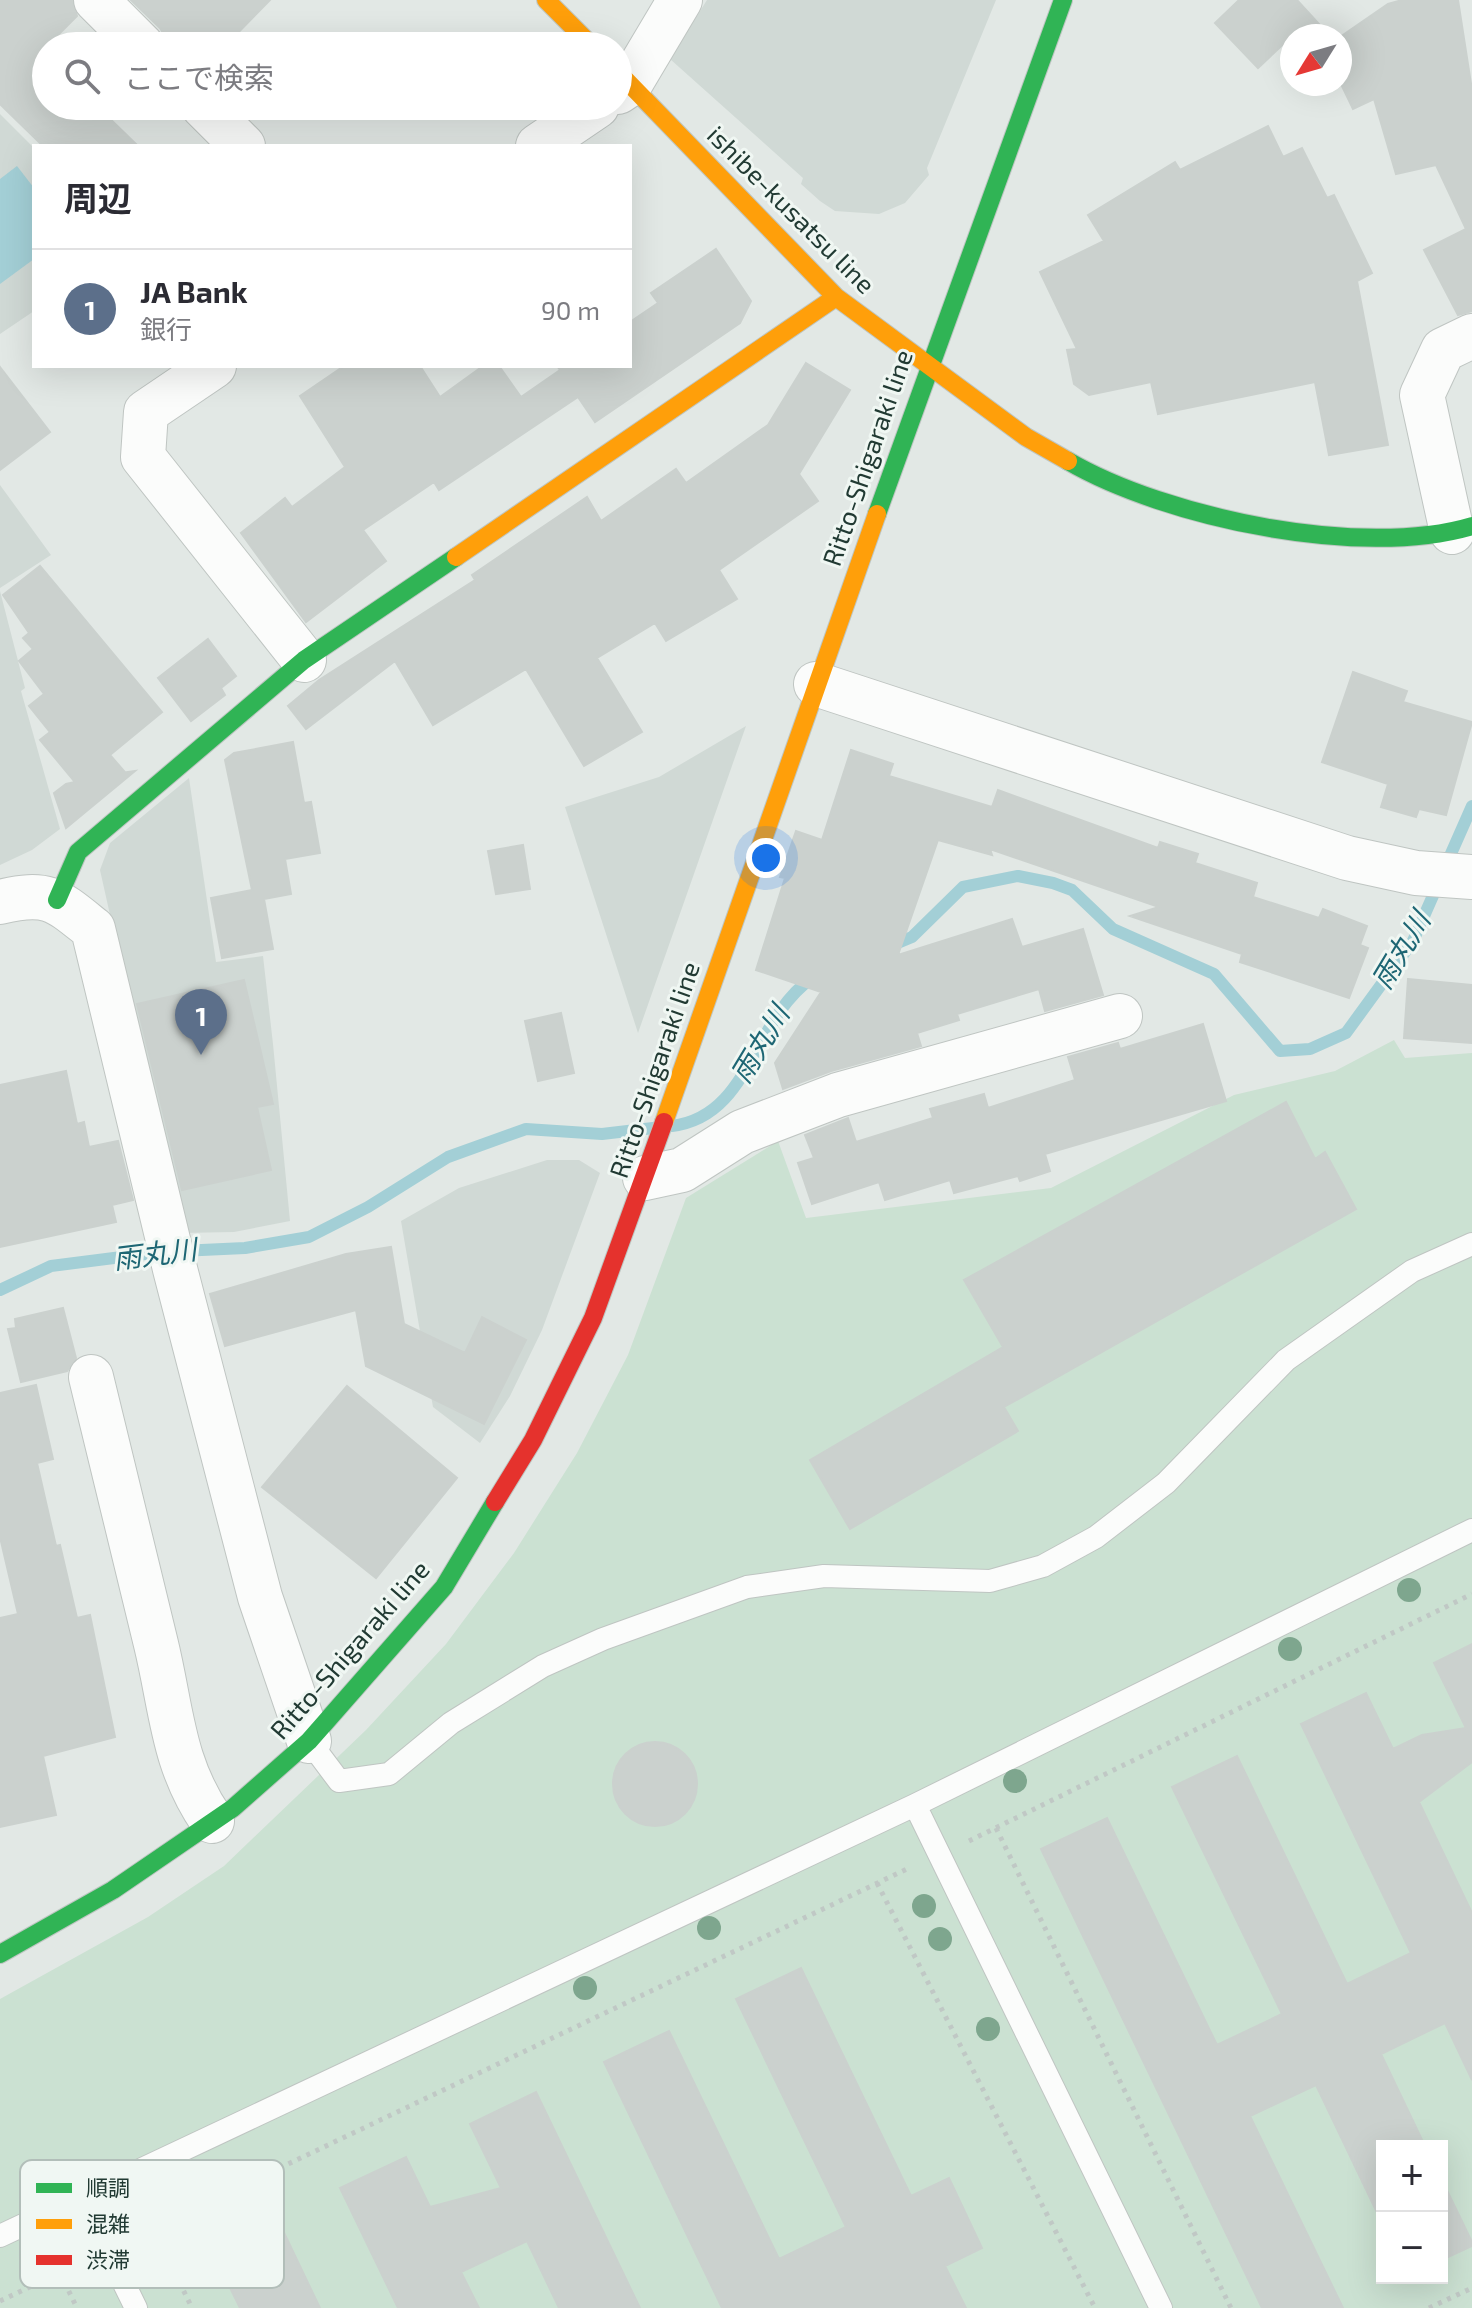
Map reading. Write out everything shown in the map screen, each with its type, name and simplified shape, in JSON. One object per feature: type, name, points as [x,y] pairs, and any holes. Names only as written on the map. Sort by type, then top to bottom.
[{"type":"main road","points":[[546,0],[578,32]]},
{"type":"main road","name":"Ritto-Shigaraki line","points":[[0,1954],[113,1890],[233,1808],[309,1741],[444,1587],[533,1440],[593,1318],[650,1164],[928,367],[1063,0]]},
{"type":"main road","name":"ishibe-kusatsu line","points":[[632,103],[836,297],[1026,437],[1098,479],[1231,522],[1337,538],[1462,529]]},
{"type":"main road","points":[[57,900],[78,852],[304,660],[836,297]]},
{"type":"street","points":[[96,0],[128,32]]},
{"type":"street","points":[[632,66],[680,0]]},
{"type":"street","points":[[217,120],[241,144]]},
{"type":"street","points":[[541,144],[573,120]]},
{"type":"street","points":[[1462,529],[1422,395],[1443,350],[1472,336]]},
{"type":"street","points":[[211,368],[146,412],[143,457],[304,660]]},
{"type":"street","points":[[816,684],[1347,858],[1416,873],[1468,877]]},
{"type":"street","points":[[0,902],[21,897],[57,900],[93,929],[171,1253],[260,1597],[309,1741]]},
{"type":"street","points":[[650,1164],[682,1170],[742,1132],[838,1095],[1120,1016]]},
{"type":"street","points":[[91,1377],[157,1648],[173,1737],[187,1781],[212,1821]]},
{"type":"lane","points":[[309,1741],[339,1781],[389,1774],[451,1723],[543,1666],[603,1639],[747,1587],[824,1576],[990,1581],[1043,1566],[1096,1537],[1166,1483],[1286,1360],[1412,1271],[1472,1244]]},
{"type":"lane","points":[[163,2160],[915,1805],[1472,1530]]},
{"type":"lane","points":[[915,1805],[1161,2308]]},
{"type":"lane","points":[[0,2236],[20,2227]]},
{"type":"lane","points":[[126,2288],[136,2308]]},
{"type":"path","points":[[284,2166],[996,1828],[1472,1594]]},
{"type":"path","points":[[996,1828],[1231,2308]]},
{"type":"path","points":[[877,1883],[1095,2308]]},
{"type":"path","points":[[0,2301],[28,2288]]},
{"type":"path","points":[[67,2288],[77,2308]]},
{"type":"path","points":[[182,2288],[192,2308]]},
{"type":"path","points":[[1429,2308],[1472,2288]]},
{"type":"shaded area","points":[[707,0],[996,0],[927,168],[929,175],[905,203],[879,214],[835,211],[820,201],[801,184],[803,178],[670,59]]},
{"type":"shaded area","points":[[0,114],[32,146],[32,312],[0,334]]},
{"type":"shaded area","points":[[0,485],[51,555],[0,588]]},
{"type":"shaded area","points":[[0,591],[25,688],[21,691],[60,829],[32,850],[0,865]]},
{"type":"shaded area","points":[[746,726],[638,1033],[565,807],[659,777]]},
{"type":"shaded area","points":[[189,778],[216,962],[263,956],[273,1044],[290,1221],[234,1232],[181,1233],[100,870],[110,843]]},
{"type":"shaded area","points":[[547,1160],[579,1160],[600,1173],[542,1330],[510,1396],[480,1443],[433,1407],[401,1221],[459,1188]]},
{"type":"green space","points":[[1394,1040],[1405,1058],[1472,1053],[1472,2308],[0,2308],[0,1999],[148,1917],[224,1866],[366,1730],[446,1644],[514,1553],[577,1453],[628,1355],[686,1198],[778,1141],[806,1218],[1051,1188],[1234,1095],[1335,1071]]},
{"type":"water","points":[[17,166],[32,185],[32,260],[0,284],[0,179]]},
{"type":"building","points":[[0,0],[72,0],[77,16],[61,32],[32,32],[32,120],[111,120],[136,144],[41,144],[0,104]]},
{"type":"building","points":[[131,0],[270,0],[239,32],[162,32]]},
{"type":"building","points":[[1239,0],[1297,0],[1319,24],[1280,24],[1280,47],[1258,68],[1215,23]]},
{"type":"building","points":[[1402,0],[1458,0],[1472,90],[1472,311],[1458,315],[1424,250],[1466,229],[1436,165],[1396,174],[1374,99],[1353,109],[1347,96],[1352,96],[1352,29],[1388,4]]},
{"type":"building","points":[[1268,126],[1283,157],[1302,148],[1327,198],[1334,195],[1372,273],[1357,281],[1388,445],[1329,455],[1315,382],[1158,414],[1151,382],[1089,395],[1074,384],[1067,350],[1077,349],[1040,272],[1104,241],[1088,215],[1175,162],[1180,170]]},
{"type":"building","points":[[716,249],[751,301],[740,323],[595,422],[578,397],[439,490],[434,482],[363,530],[386,561],[306,622],[241,533],[285,498],[292,507],[345,467],[300,396],[341,368],[421,368],[440,397],[480,368],[500,368],[521,397],[560,370],[558,368],[632,368],[632,321],[658,303],[651,293]]},
{"type":"building","points":[[806,363],[850,390],[799,474],[818,501],[719,570],[737,599],[666,641],[655,623],[597,658],[642,732],[584,766],[526,669],[433,725],[395,661],[306,729],[288,706],[319,680],[475,580],[472,575],[587,497],[601,521],[676,469],[686,483],[768,425]]},
{"type":"building","points":[[0,367],[50,432],[0,470]]},
{"type":"building","points":[[40,566],[162,712],[110,755],[124,771],[121,773],[135,771],[66,828],[54,793],[66,784],[75,782],[40,740],[50,732],[29,706],[44,694],[19,661],[33,649],[23,638],[29,633],[3,595]]},
{"type":"building","points":[[208,639],[236,676],[221,688],[225,695],[191,721],[158,678]]},
{"type":"building","points":[[1353,672],[1407,691],[1403,702],[1472,722],[1446,815],[1419,809],[1416,817],[1381,807],[1388,784],[1322,762]]},
{"type":"building","points":[[293,742],[304,803],[311,802],[320,853],[285,859],[291,894],[264,899],[273,949],[222,958],[211,898],[252,890],[225,760],[234,753]]},
{"type":"building","points":[[851,750],[893,764],[889,776],[992,807],[998,790],[1158,848],[1160,842],[1198,854],[1195,863],[1257,883],[1253,897],[1319,918],[1323,909],[1367,926],[1360,945],[1368,948],[1349,998],[1240,962],[1242,954],[1130,916],[1159,907],[990,849],[992,855],[938,840],[898,955],[1012,919],[1022,947],[1083,929],[1103,995],[1045,1011],[1039,989],[957,1014],[959,1020],[917,1033],[921,1046],[831,1071],[783,1089],[775,1063],[821,992],[756,970],[785,878],[780,877],[796,831],[822,840]]},
{"type":"building","points":[[523,845],[530,889],[496,894],[488,851]]},
{"type":"building","points":[[1408,979],[1472,985],[1472,1043],[1404,1038]]},
{"type":"building","points":[[244,980],[273,1104],[257,1107],[271,1170],[182,1190],[137,1004]]},
{"type":"building","points":[[561,1013],[574,1073],[538,1081],[525,1021]]},
{"type":"building","points":[[1203,1024],[1226,1101],[1045,1154],[1050,1171],[1020,1181],[1018,1176],[954,1193],[950,1180],[885,1200],[879,1182],[812,1204],[798,1163],[814,1158],[805,1135],[848,1118],[856,1142],[933,1118],[930,1109],[984,1094],[988,1108],[1075,1080],[1068,1057],[1118,1043],[1120,1049]]},
{"type":"building","points":[[66,1071],[77,1124],[84,1122],[89,1147],[118,1141],[133,1200],[112,1205],[116,1222],[0,1247],[0,1085]]},
{"type":"building","points":[[1286,1102],[1315,1159],[1325,1152],[1356,1209],[1004,1407],[1018,1431],[850,1529],[810,1460],[1003,1347],[964,1280]]},
{"type":"building","points":[[391,1247],[404,1324],[465,1353],[482,1317],[526,1340],[484,1424],[366,1366],[356,1310],[225,1346],[210,1294],[346,1254]]},
{"type":"building","points":[[63,1308],[76,1358],[67,1371],[21,1382],[8,1329],[16,1328],[15,1319]]},
{"type":"building","points":[[36,1385],[53,1459],[37,1463],[77,1618],[90,1615],[115,1737],[43,1756],[56,1815],[0,1827],[0,1618],[18,1614],[0,1537],[0,1393]]},
{"type":"building","points":[[347,1386],[457,1478],[376,1578],[262,1487]]},
{"type":"building","points":[[1472,1644],[1472,1762],[1419,1802],[1472,1913],[1472,2080],[1445,2023],[1381,2054],[1422,2140],[1376,2140],[1376,2210],[1316,2085],[1250,2116],[1343,2308],[1262,2308],[1041,1849],[1107,1818],[1217,2045],[1282,2014],[1172,1787],[1237,1756],[1347,1984],[1411,1953],[1301,1724],[1366,1693],[1393,1749],[1422,1735],[1466,1728],[1434,1663]]},
{"type":"building","points":[[647,1742],[663,1742],[679,1749],[690,1760],[697,1784],[694,1800],[685,1814],[663,1826],[647,1826],[631,1819],[620,1808],[613,1792],[613,1776],[620,1760],[631,1749]]},
{"type":"building","points":[[801,1968],[911,2196],[949,2178],[982,2248],[945,2266],[966,2308],[722,2308],[604,2062],[669,2031],[779,2259],[846,2227],[736,1999]]},
{"type":"building","points":[[536,2092],[640,2308],[559,2308],[527,2241],[461,2272],[479,2308],[398,2308],[340,2188],[406,2157],[430,2207],[501,2188],[470,2124]]},
{"type":"building","points":[[1448,2192],[1472,2242],[1472,2246],[1448,2257]]},
{"type":"building","points":[[284,2233],[320,2308],[240,2308],[230,2288],[284,2288]]},
{"type":"waterway","name":"雨丸川","points":[[1446,865],[1472,806]]},
{"type":"waterway","name":"雨丸川","points":[[888,947],[912,937],[963,887],[1018,876],[1053,883],[1072,890],[1113,929],[1214,974],[1280,1051],[1310,1049],[1346,1033],[1413,941],[1439,882]]},
{"type":"waterway","name":"雨丸川","points":[[672,1126],[698,1119],[719,1105],[735,1086],[792,996],[812,978]]},
{"type":"waterway","name":"雨丸川","points":[[180,1251],[245,1248],[309,1237],[368,1207],[448,1157],[526,1129],[602,1134],[653,1128]]},
{"type":"waterway","name":"雨丸川","points":[[0,1290],[51,1266],[161,1252]]},
{"type":"traffic: fast","points":[[877,514],[1063,0]]},
{"type":"traffic: fast","points":[[1068,461],[1109,482],[1157,500],[1266,527],[1376,538],[1427,535],[1472,526]]},
{"type":"traffic: fast","points":[[57,900],[78,852],[304,660],[456,557]]},
{"type":"traffic: fast","points":[[0,1954],[113,1890],[233,1808],[309,1741],[444,1587],[495,1502]]},
{"type":"traffic: slow","points":[[546,0],[578,32]]},
{"type":"traffic: slow","points":[[632,86],[836,297],[1026,437],[1068,461]]},
{"type":"traffic: slow","points":[[456,557],[836,297]]},
{"type":"traffic: slow","points":[[664,1122],[877,514]]},
{"type":"traffic: jam","points":[[495,1502],[533,1440],[593,1318],[664,1122]]},
{"type":"place","name":"JA Bank","points":[[201,1055]]}]
